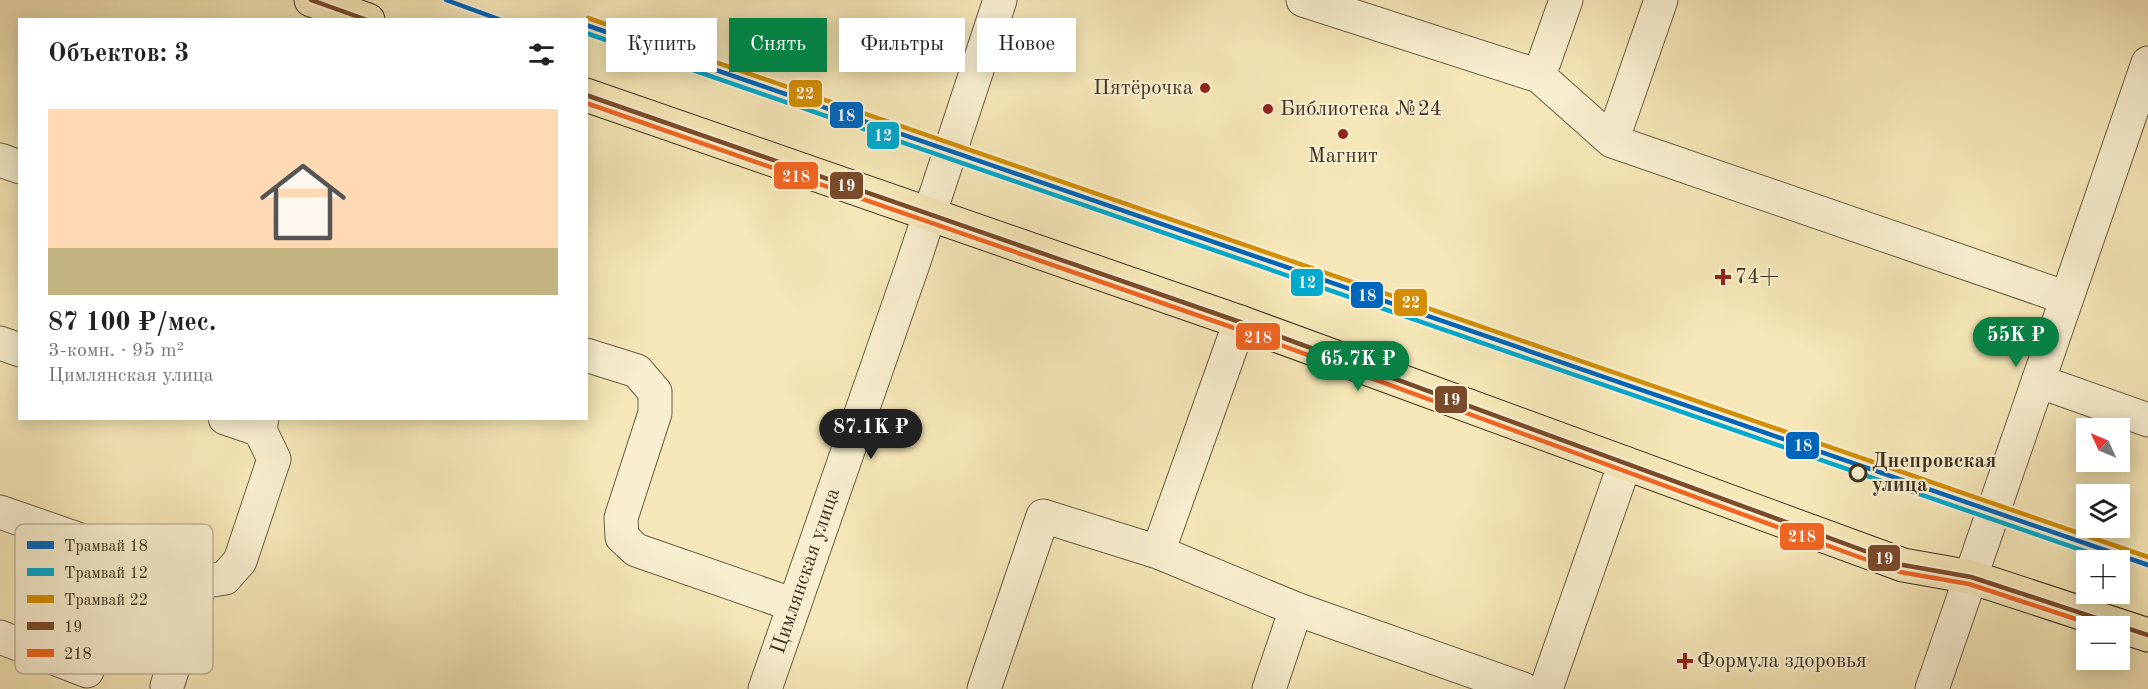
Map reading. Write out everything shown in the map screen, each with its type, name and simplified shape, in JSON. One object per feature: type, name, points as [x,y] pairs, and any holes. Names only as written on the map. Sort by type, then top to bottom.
[{"type":"main road","points":[[311,0],[362,18]]},
{"type":"main road","points":[[588,96],[1240,322],[1904,565],[1971,577],[2148,635]]},
{"type":"street","name":"Цимлянская улица","points":[[765,689],[930,214],[1000,0]]},
{"type":"street","points":[[1303,0],[1539,76],[1612,141],[2067,298]]},
{"type":"street","points":[[1539,76],[1566,0]]},
{"type":"street","points":[[1612,141],[1661,0]]},
{"type":"street","points":[[1932,689],[2067,298],[2143,97],[2148,63]]},
{"type":"street","points":[[0,160],[18,166]]},
{"type":"street","points":[[1158,552],[1240,322]]},
{"type":"street","points":[[0,343],[18,349]]},
{"type":"street","points":[[588,356],[637,371],[655,392],[655,413],[621,518],[622,537],[636,550],[794,605]]},
{"type":"street","points":[[2038,381],[2148,420]]},
{"type":"street","points":[[213,580],[225,578],[240,561],[274,459],[261,424],[237,420]]},
{"type":"street","points":[[1546,689],[1625,463]]},
{"type":"street","points":[[0,512],[34,524]]},
{"type":"street","points":[[984,689],[1043,516],[1158,552],[1296,609],[1523,689]]},
{"type":"street","points":[[1269,689],[1296,609]]},
{"type":"street","points":[[0,637],[15,643]]},
{"type":"street","points":[[167,686],[171,674]]},
{"type":"tram line","name":"18","points":[[446,0],[496,18]]},
{"type":"tram line","name":"22","points":[[588,18],[2148,557]]},
{"type":"tram line","name":"18","points":[[588,26],[2148,565]]},
{"type":"tram line","name":"12","points":[[588,34],[2081,550]]},
{"type":"transit line","name":"19","points":[[311,0],[361,18]]},
{"type":"transit line","name":"19","points":[[588,96],[1240,322],[1903,565],[1971,577],[2148,635]]},
{"type":"transit line","name":"218","points":[[588,104],[1237,329],[1900,572],[1969,584],[2076,619]]},
{"type":"place","name":"Пятёрочка","points":[[1205,88]]},
{"type":"place","name":"Библиотека №24","points":[[1268,109]]},
{"type":"place","name":"Магнит","points":[[1343,134]]},
{"type":"place","name":"74+","points":[[1723,277]]},
{"type":"place","name":"Днепровская улица","points":[[1858,473]]},
{"type":"place","name":"Формула здоровья","points":[[1685,661]]}]
